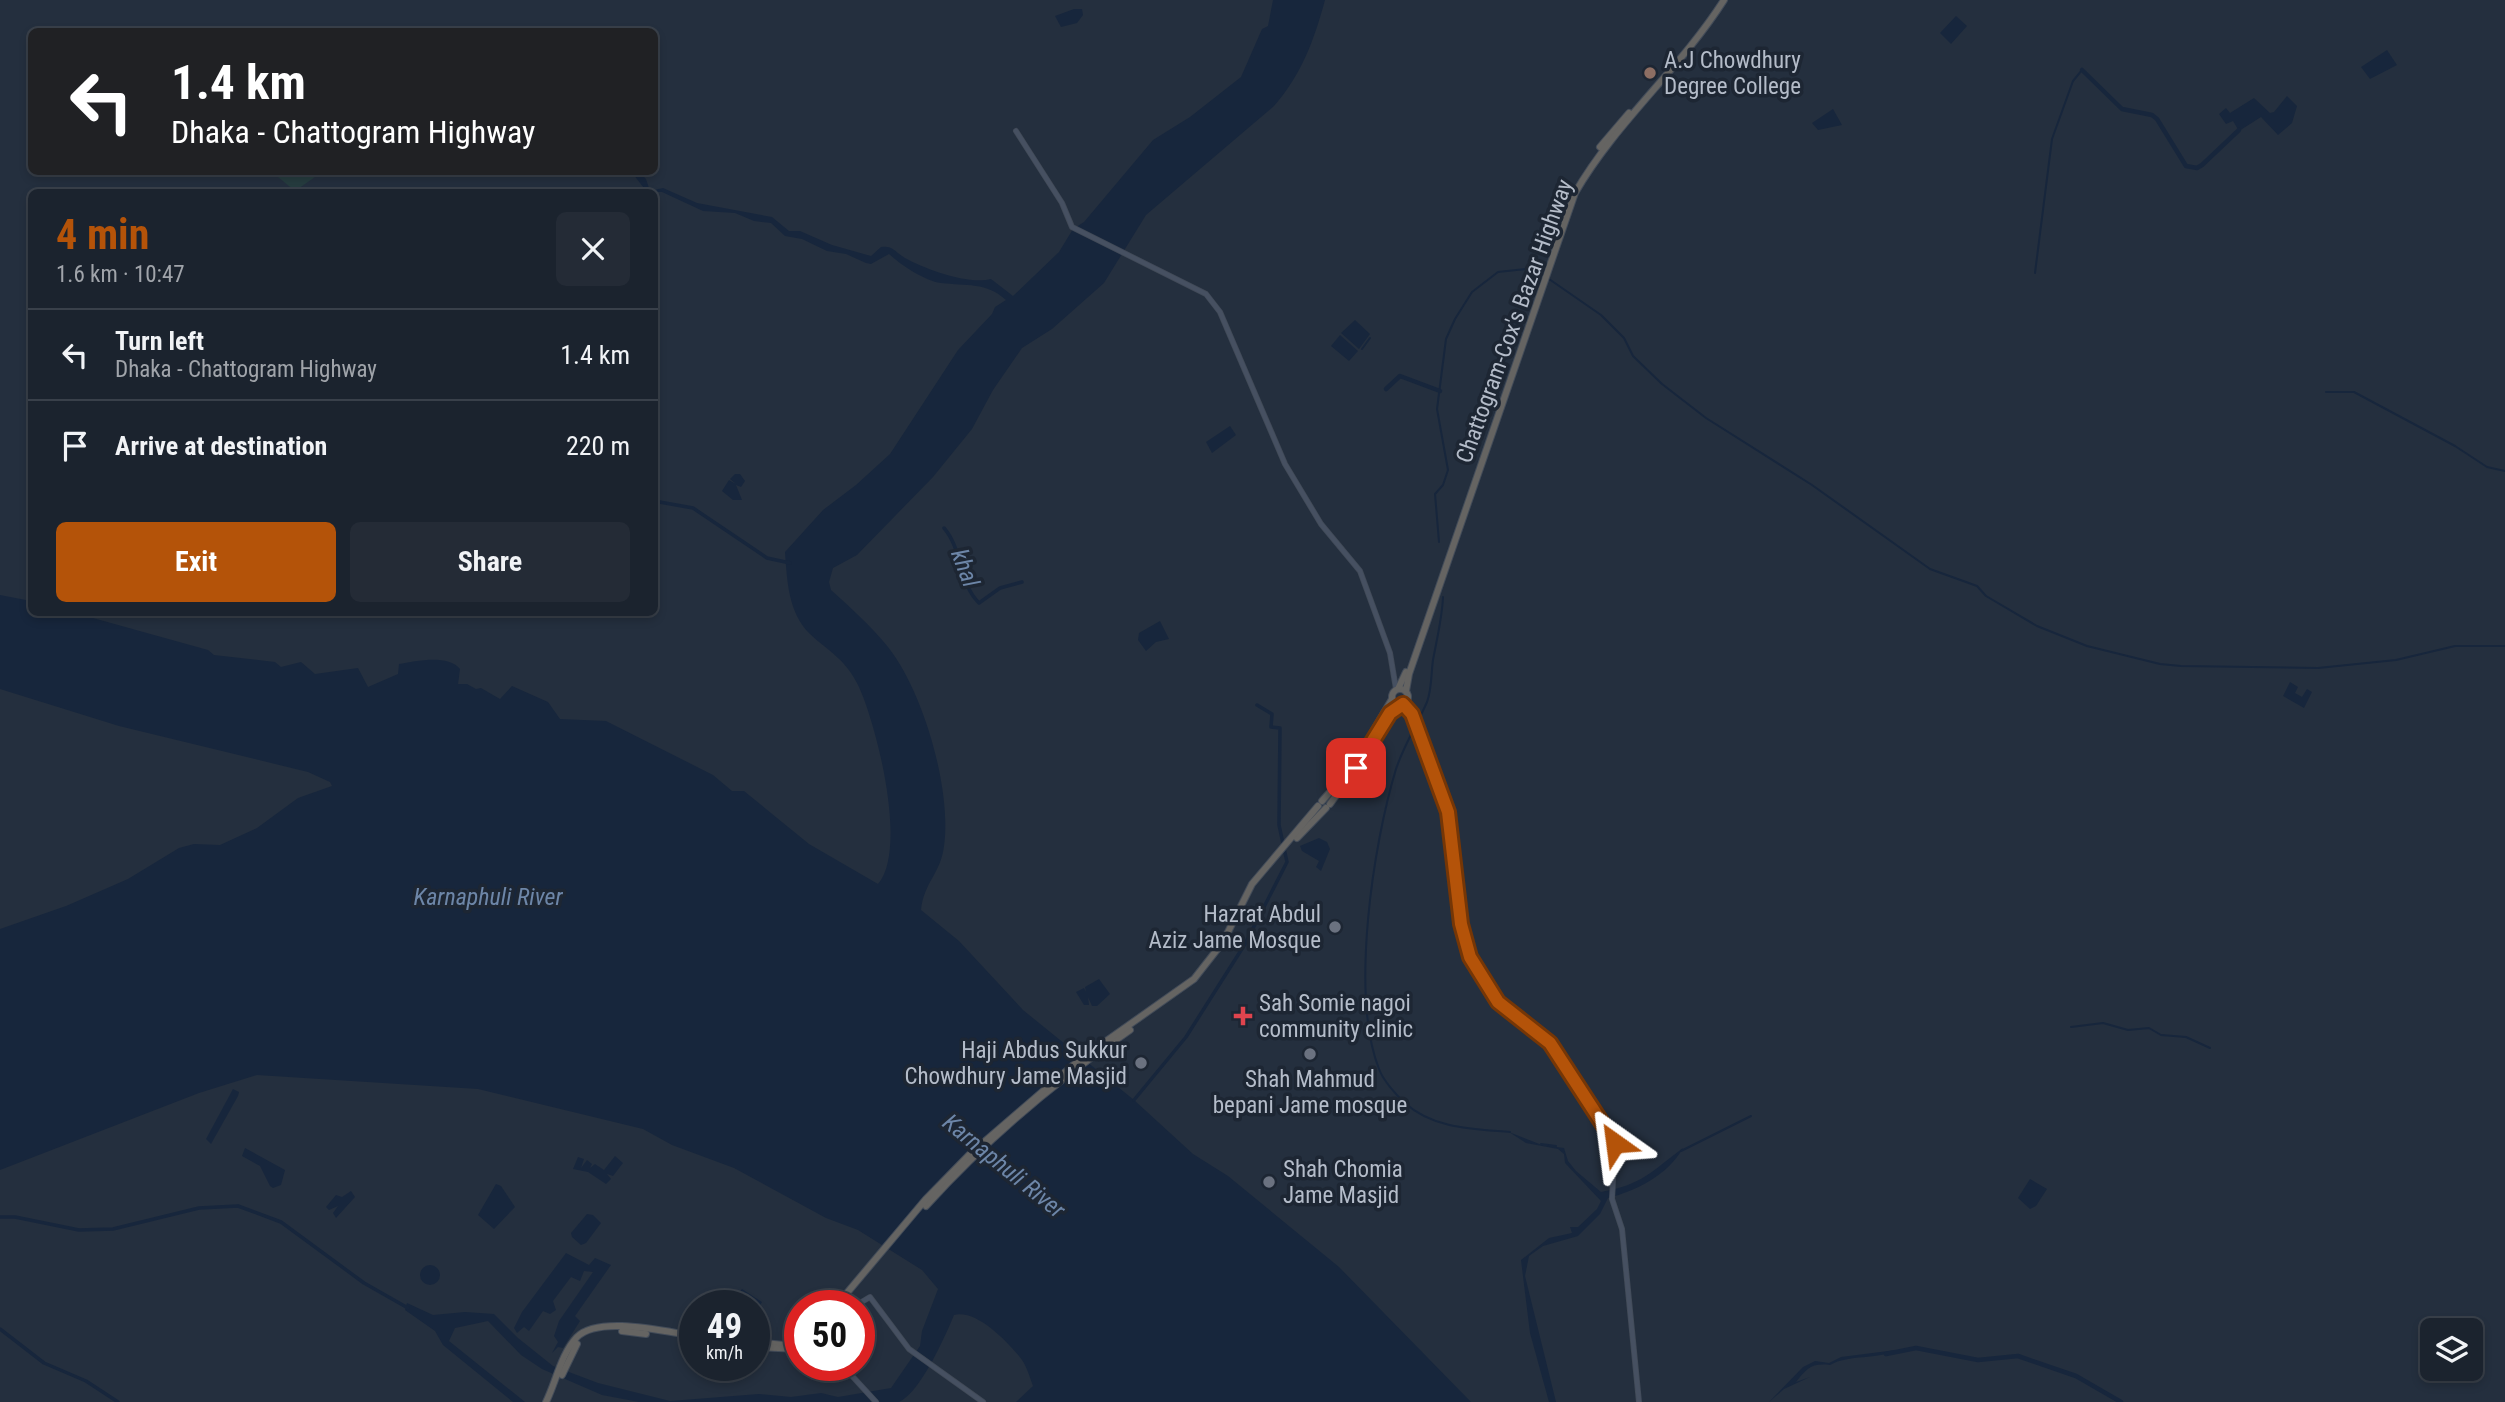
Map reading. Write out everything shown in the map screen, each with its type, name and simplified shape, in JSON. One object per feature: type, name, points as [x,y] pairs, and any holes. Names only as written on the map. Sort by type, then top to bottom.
[{"type":"highway","name":"Chattogram-Cox's Bazar Highway","points":[[1384,720],[1573,188],[1592,156],[1722,0]]},
{"type":"highway","name":"Chattogram-Cox's Bazar Highway","points":[[1406,691],[1415,656],[1575,192],[1597,158],[1697,38],[1722,0]]},
{"type":"highway","points":[[851,1290],[969,1155],[1078,1061],[1172,997],[1202,970],[1223,942],[1252,884],[1324,805],[1384,720],[1404,703],[1406,691],[1397,689]]},
{"type":"highway","points":[[1392,699],[1404,703]]},
{"type":"highway","points":[[548,1402],[574,1348],[588,1334],[597,1330],[634,1330],[679,1336]]},
{"type":"main road","points":[[1016,131],[1062,203],[1072,228],[1206,294],[1220,312],[1285,464],[1321,524],[1360,571],[1390,653],[1397,689]]},
{"type":"main road","points":[[1404,703],[1412,714],[1448,812],[1461,924],[1470,957],[1498,1002],[1550,1043],[1612,1135],[1617,1150],[1612,1199],[1622,1225],[1639,1402]]},
{"type":"main road","points":[[875,1304],[909,1349],[983,1402]]},
{"type":"main road","points":[[855,1381],[876,1402]]},
{"type":"green space","points":[[318,175],[298,189],[293,189],[278,177]]},
{"type":"water","name":"Karnaphuli River","points":[[1273,0],[1325,0],[1306,56],[1292,82],[1274,106],[1146,215],[1104,283],[1052,329],[1022,348],[993,390],[972,429],[933,477],[857,555],[833,568],[829,582],[831,590],[875,632],[901,666],[913,689],[932,742],[944,797],[944,846],[940,863],[925,892],[921,910],[959,941],[1023,1010],[1134,1100],[1193,1154],[1228,1176],[1339,1267],[1471,1402],[1016,1402],[1033,1386],[1024,1363],[1009,1345],[982,1322],[973,1317],[954,1315],[923,1376],[907,1397],[899,1402],[639,1402],[602,1395],[542,1369],[521,1355],[488,1321],[455,1328],[449,1341],[525,1402],[513,1402],[443,1345],[435,1331],[405,1310],[407,1303],[433,1315],[465,1312],[494,1314],[518,1338],[553,1366],[598,1383],[670,1401],[759,1394],[791,1397],[821,1393],[838,1397],[891,1388],[920,1346],[922,1331],[938,1289],[922,1270],[858,1230],[826,1218],[734,1168],[672,1145],[643,1129],[478,1089],[257,1075],[199,1093],[0,1170],[0,929],[66,906],[128,879],[179,848],[194,844],[220,845],[257,828],[298,798],[332,786],[330,782],[308,772],[119,726],[0,689],[0,595],[28,600],[28,616],[86,616],[208,650],[214,655],[275,662],[281,667],[301,662],[315,674],[358,668],[368,687],[398,674],[399,664],[448,661],[460,669],[458,684],[481,688],[500,699],[512,686],[548,702],[560,719],[606,721],[713,775],[732,791],[744,791],[809,844],[878,884],[887,867],[890,817],[874,730],[854,677],[843,663],[809,633],[797,615],[790,595],[785,552],[823,510],[890,454],[958,350],[992,314],[995,307],[1006,300],[984,288],[928,279],[889,254],[871,264],[866,263],[846,254],[827,251],[802,239],[785,236],[771,223],[754,221],[735,213],[703,211],[658,192],[658,189],[663,188],[697,203],[772,217],[789,231],[800,231],[832,245],[871,256],[881,247],[888,247],[913,262],[947,275],[971,280],[991,279],[1013,296],[1059,252],[1073,229],[1084,222],[1153,140],[1190,117],[1241,77],[1262,29],[1268,26]]},
{"type":"water","points":[[1082,9],[1083,15],[1077,23],[1061,27],[1055,16]]},
{"type":"water","points":[[1956,16],[1967,26],[1951,44],[1940,33]]},
{"type":"water","points":[[2387,50],[2397,65],[2370,79],[2361,67]]},
{"type":"water","points":[[2287,96],[2297,106],[2292,123],[2278,135],[2261,117],[2239,131],[2233,121],[2226,124],[2219,114],[2226,108],[2230,113],[2254,98],[2270,113],[2274,112]]},
{"type":"water","points":[[1833,109],[1842,125],[1818,130],[1812,123]]},
{"type":"water","name":"Karnaphuli River","points":[[634,175],[642,175],[649,189],[645,189]]},
{"type":"water","points":[[1355,320],[1370,334],[1359,349],[1341,333]]},
{"type":"water","points":[[1340,335],[1358,351],[1349,361],[1331,346]]},
{"type":"water","points":[[1230,426],[1236,435],[1212,453],[1206,442]]},
{"type":"water","points":[[735,474],[740,474],[745,481],[741,487],[736,485],[742,500],[733,500],[722,491],[729,480],[736,484],[730,479]]},
{"type":"water","points":[[1160,621],[1169,639],[1156,642],[1146,651],[1138,640],[1139,633]]},
{"type":"water","points":[[2290,682],[2298,687],[2295,693],[2302,697],[2307,689],[2312,692],[2304,708],[2283,696]]},
{"type":"water","points":[[1319,838],[1327,842],[1330,849],[1321,871],[1316,867],[1319,861],[1302,851],[1300,846]]},
{"type":"water","points":[[1099,979],[1110,994],[1097,1006],[1092,1006],[1088,997],[1089,1005],[1084,1005],[1076,992],[1084,988],[1086,992],[1085,987]]},
{"type":"water","points":[[233,1089],[239,1092],[238,1096],[211,1144],[206,1139]]},
{"type":"water","points":[[1509,1132],[1542,1145],[1564,1148],[1568,1161],[1576,1171],[1601,1192],[1637,1181],[1683,1148],[1677,1158],[1660,1174],[1629,1191],[1608,1198],[1600,1214],[1578,1236],[1543,1246],[1529,1256],[1525,1276],[1556,1402],[1549,1402],[1530,1333],[1521,1260],[1549,1238],[1572,1233],[1570,1227],[1578,1227],[1597,1209],[1601,1201],[1565,1163],[1564,1154],[1558,1149],[1526,1143]]},
{"type":"water","points":[[245,1148],[285,1170],[281,1185],[273,1188],[270,1186],[260,1166],[242,1156]]},
{"type":"water","points":[[615,1156],[623,1163],[613,1176],[607,1174],[611,1179],[606,1184],[588,1172],[573,1169],[578,1157],[584,1159],[581,1168],[587,1160],[592,1164],[590,1168],[595,1164],[604,1170]]},
{"type":"water","points":[[2030,1179],[2047,1189],[2036,1206],[2030,1209],[2018,1198]]},
{"type":"water","points":[[496,1184],[501,1186],[515,1207],[494,1229],[478,1215]]},
{"type":"water","points":[[351,1191],[355,1197],[336,1218],[333,1213],[338,1206],[329,1210],[326,1207],[336,1195],[342,1197]]},
{"type":"water","points":[[587,1214],[593,1215],[601,1223],[586,1243],[581,1245],[571,1233]]},
{"type":"water","points":[[566,1253],[589,1265],[595,1258],[611,1265],[575,1316],[580,1321],[563,1348],[558,1347],[552,1353],[558,1342],[554,1336],[559,1321],[593,1272],[584,1271],[580,1281],[571,1277],[553,1301],[556,1310],[550,1314],[543,1311],[529,1331],[524,1327],[517,1333],[514,1328],[522,1312]]},
{"type":"water","points":[[430,1265],[437,1268],[440,1275],[437,1282],[430,1285],[423,1282],[420,1275],[423,1268]]},
{"type":"water","points":[[1896,1350],[1881,1355],[1846,1359],[1830,1365],[1813,1366],[1796,1382],[1810,1377],[1784,1389],[1769,1402],[1803,1367],[1815,1361],[1829,1363],[1841,1357]]},
{"type":"waterway","points":[[2035,273],[2052,139],[2073,81],[2082,70]]},
{"type":"waterway","points":[[2082,70],[2122,109],[2152,115],[2157,119],[2186,166],[2197,168],[2202,165],[2239,130]]},
{"type":"waterway","points":[[1439,542],[1435,494],[1443,485],[1448,470],[1437,409],[1446,339],[1472,292],[1498,272],[1527,269],[1539,275]]},
{"type":"waterway","points":[[1549,279],[1601,315],[1624,338],[1633,356],[1662,384],[1706,418],[1812,485],[1930,569],[1977,586],[1986,596],[2037,626],[2087,646],[2160,664],[2318,668],[2396,660],[2455,646],[2505,646]]},
{"type":"waterway","points":[[1362,349],[1370,338]]},
{"type":"waterway","points":[[1386,389],[1400,376],[1440,391]]},
{"type":"waterway","points":[[2326,392],[2354,392],[2455,446],[2487,467],[2505,471]]},
{"type":"waterway","points":[[658,502],[693,508],[767,558],[790,563]]},
{"type":"waterway","name":"khal","points":[[944,528],[955,546],[967,586],[979,603],[1000,588],[1022,582]]},
{"type":"waterway","points":[[1443,597],[1429,697],[1396,769],[1387,801],[1373,878],[1366,962],[1366,1002],[1370,1038],[1383,1078],[1416,1112],[1455,1126],[1510,1132]]},
{"type":"waterway","points":[[1134,1100],[1186,1037],[1245,944],[1287,862],[1279,825],[1280,728],[1271,727],[1272,714],[1257,705]]},
{"type":"waterway","points":[[2071,1027],[2103,1023],[2128,1030],[2149,1028],[2161,1035],[2186,1037],[2210,1048]]},
{"type":"waterway","points":[[1681,1151],[1751,1116]]},
{"type":"waterway","points":[[1541,1144],[1556,1146]]},
{"type":"waterway","points":[[0,1217],[15,1217],[79,1230],[113,1229],[199,1208],[238,1206],[281,1222],[364,1283],[408,1308]]},
{"type":"waterway","points":[[0,1329],[44,1363],[86,1381],[118,1402]]},
{"type":"waterway","points":[[1886,1354],[1916,1348],[1978,1360],[2018,1356],[2076,1376],[2121,1402]]},
{"type":"place","name":"A.J Chowdhury Degree College","points":[[1650,73]]},
{"type":"place","name":"Hazrat Abdul Aziz Jame Mosque","points":[[1335,927]]},
{"type":"place","name":"Sah Somie nagoi community clinic","points":[[1243,1016]]},
{"type":"place","name":"Shah Mahmud bepani Jame mosque","points":[[1310,1054]]},
{"type":"place","name":"Haji Abdus Sukkur Chowdhury Jame Masjid","points":[[1141,1063]]},
{"type":"place","name":"Shah Chomia Jame Masjid","points":[[1269,1182]]},
{"type":"route","points":[[1356,768],[1390,713],[1403,704],[1412,714],[1448,812],[1456,894],[1470,957],[1498,1002],[1550,1043],[1615,1143]]}]
